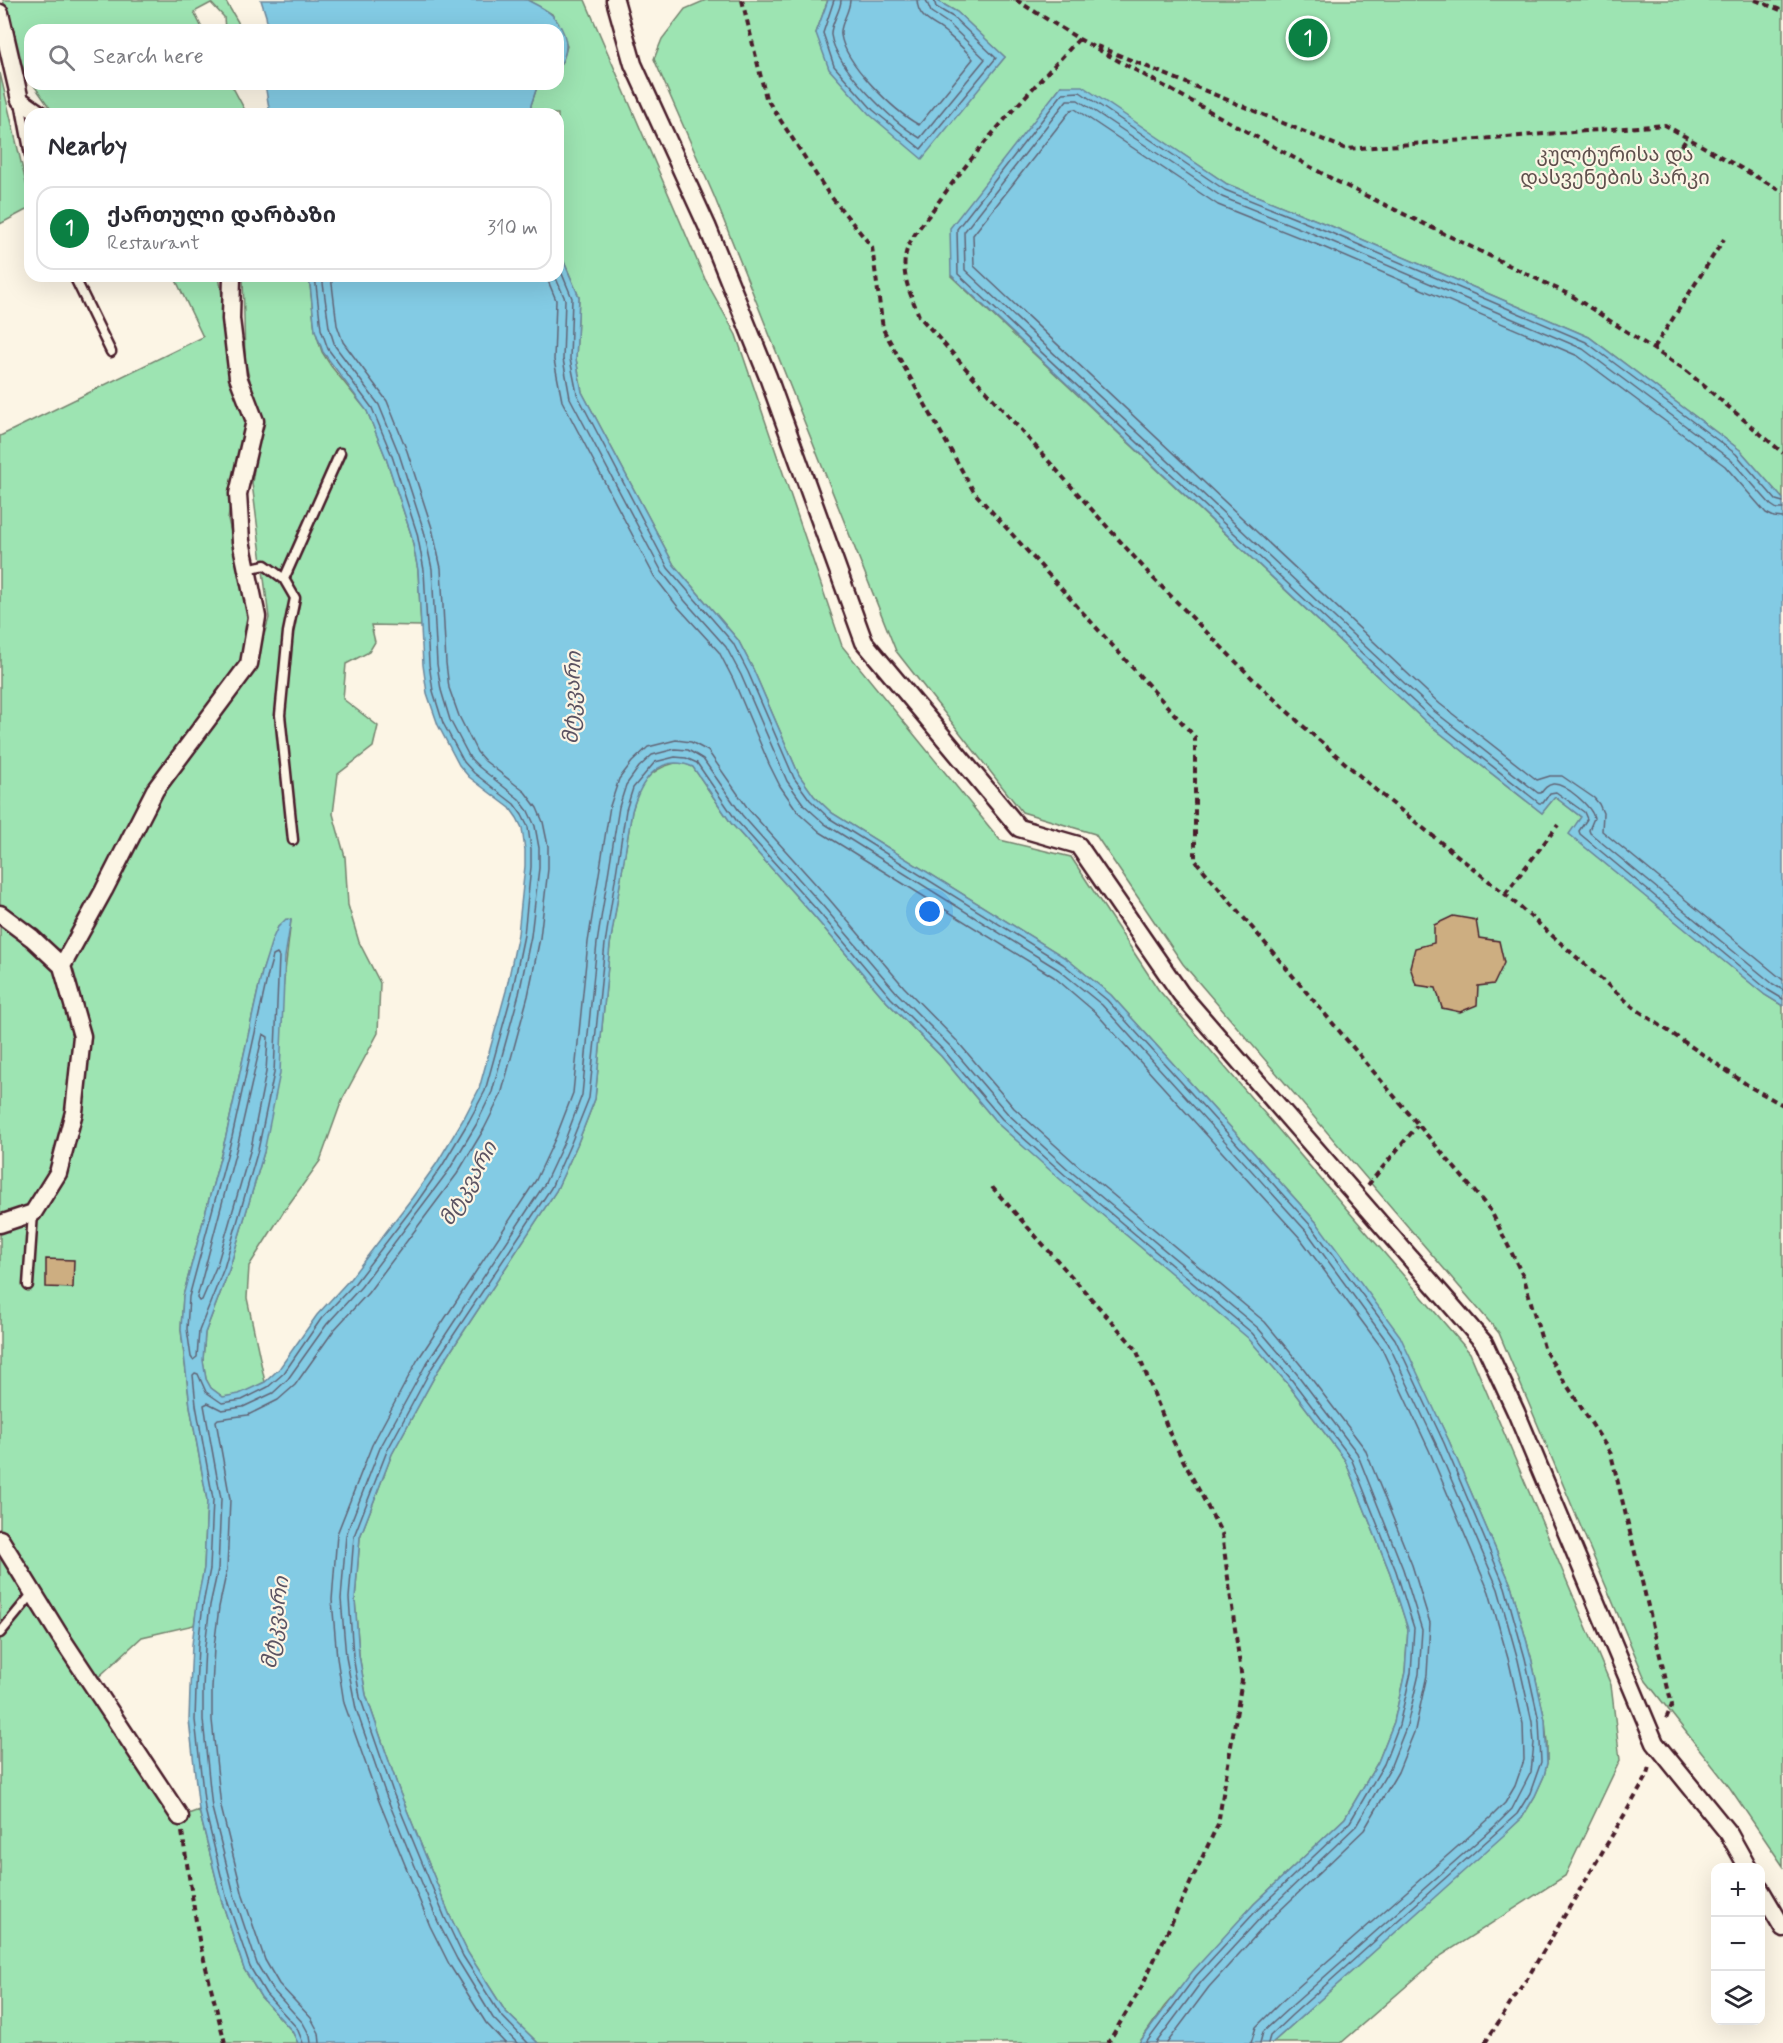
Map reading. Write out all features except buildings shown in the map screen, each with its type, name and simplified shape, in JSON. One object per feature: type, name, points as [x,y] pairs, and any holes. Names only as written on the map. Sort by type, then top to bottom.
[{"type":"street","points":[[615,0],[633,64],[707,226],[759,355],[864,642],[1019,828],[1078,845],[1181,994],[1484,1343],[1516,1412],[1655,1743],[1729,1834],[1745,1863]]},
{"type":"street","points":[[0,13],[20,100],[31,108]]},
{"type":"street","points":[[62,966],[155,790],[249,664],[257,617],[241,541],[238,494],[255,421],[238,377],[231,319],[232,282]]},
{"type":"street","points":[[0,914],[32,938],[62,966],[82,1036],[74,1112],[58,1173],[33,1213],[0,1224]]},
{"type":"street","points":[[0,1539],[180,1817]]},
{"type":"street","points":[[1765,1895],[1783,1928]]},
{"type":"lane","points":[[20,100],[24,122]]},
{"type":"lane","points":[[77,282],[111,352]]},
{"type":"lane","points":[[284,579],[340,453]]},
{"type":"lane","points":[[247,569],[265,565],[284,579],[295,598],[288,632],[280,715],[293,840]]},
{"type":"lane","points":[[28,1285],[33,1213]]},
{"type":"lane","points":[[0,1633],[33,1593]]},
{"type":"path","points":[[736,0],[742,2],[766,98],[828,193],[872,247],[884,330],[974,492],[1196,737],[1195,860],[1491,1211],[1524,1278],[1545,1351],[1611,1454],[1672,1705],[1655,1743],[1648,1775],[1531,1972],[1485,2043]]},
{"type":"path","points":[[1016,0],[1080,39],[1336,181],[1572,296],[1684,369],[1783,453]]},
{"type":"path","points":[[1755,0],[1783,11]]},
{"type":"path","points":[[1080,39],[1346,149],[1665,125],[1783,192]]},
{"type":"path","points":[[1080,39],[1010,111],[959,173],[911,241],[905,258],[906,283],[919,316],[1153,578],[1255,681],[1377,791],[1505,894],[1633,1007],[1752,1088],[1783,1105]]},
{"type":"path","points":[[1676,154],[1687,138]]},
{"type":"path","points":[[1653,348],[1724,239]]},
{"type":"path","points":[[1505,894],[1558,825]]},
{"type":"path","points":[[1358,1197],[1417,1125]]},
{"type":"path","points":[[992,1188],[1136,1349],[1172,1438],[1222,1534],[1241,1669],[1242,1680],[1218,1824],[1141,1988],[1108,2043]]},
{"type":"path","points":[[180,1817],[199,1940],[225,2043]]},
{"type":"green space","points":[[3,0],[225,0],[238,24],[225,24],[224,17],[211,3],[194,12],[200,24],[24,24],[24,71]]},
{"type":"green space","points":[[527,0],[585,0],[705,279],[736,335],[842,646],[1000,840],[1071,857],[1158,989],[1470,1353],[1611,1685],[1620,1760],[1565,1876],[1442,1955],[1341,2043],[1272,2043],[1522,1818],[1544,1776],[1547,1763],[1545,1720],[1531,1657],[1511,1585],[1424,1389],[1317,1223],[1111,995],[1067,959],[832,813],[814,796],[799,775],[738,640],[674,565],[582,392],[576,359],[579,297],[564,262],[564,108],[531,108],[536,90],[564,90],[564,56],[567,46],[564,40],[564,24],[557,24],[552,14]]},
{"type":"green space","name":"კულტურისა და დასვენების პარკი","points":[[706,0],[828,0],[816,33],[966,103],[1005,57],[957,12],[936,0],[1783,0],[1783,499],[1740,450],[1589,337],[1331,226],[1227,184],[1161,140],[1061,86],[1015,147],[951,276],[1426,722],[1542,813],[1555,797],[1581,817],[1570,834],[1765,995],[1783,1006],[1783,1866],[1730,1788],[1646,1681],[1499,1333],[1183,964],[1095,834],[1022,812],[896,651],[714,196],[654,59],[662,39],[685,9]]},
{"type":"green space","points":[[0,73],[24,175],[24,211],[0,224]]},
{"type":"green space","points":[[37,90],[234,90],[244,108],[50,108]]},
{"type":"green space","points":[[177,282],[220,282],[235,381],[249,430],[233,488],[228,519],[249,612],[240,665],[255,666],[269,618],[252,483],[261,424],[245,361],[243,282],[310,282],[315,330],[322,352],[367,411],[386,458],[411,534],[418,570],[421,626],[371,625],[375,642],[369,652],[346,664],[343,699],[378,726],[373,747],[338,774],[333,814],[345,857],[348,905],[359,942],[380,983],[378,1033],[342,1100],[320,1161],[284,1211],[249,1266],[247,1298],[265,1382],[239,1395],[223,1397],[211,1388],[206,1379],[203,1360],[205,1333],[229,1270],[264,1152],[291,920],[288,919],[278,927],[262,972],[226,1136],[183,1296],[181,1330],[190,1406],[207,1500],[204,1568],[194,1625],[142,1637],[92,1683],[180,1817],[199,1810],[222,1902],[244,1969],[261,1997],[292,2031],[298,2043],[0,2043],[0,436],[203,337]]},
{"type":"green space","points":[[675,763],[684,763],[693,767],[731,823],[887,1002],[941,1056],[998,1124],[1248,1337],[1287,1383],[1345,1460],[1390,1573],[1408,1629],[1405,1672],[1394,1722],[1378,1762],[1345,1818],[1254,1904],[1164,2007],[1139,2043],[538,2043],[505,2011],[468,1953],[450,1916],[400,1793],[366,1695],[359,1655],[355,1599],[360,1537],[392,1454],[437,1372],[556,1191],[577,1145],[595,1099],[610,945],[632,811],[641,786],[651,774]]},
{"type":"water","points":[[261,0],[527,0],[547,11],[559,24],[267,24]]},
{"type":"water","points":[[828,0],[936,0],[957,12],[1005,57],[922,159],[869,114],[829,69],[816,33]]},
{"type":"water","points":[[564,34],[566,40],[564,56]]},
{"type":"water","points":[[1061,86],[1082,86],[1227,184],[1331,226],[1589,337],[1740,450],[1783,499],[1783,1006],[1765,995],[1569,834],[1581,817],[1555,797],[1542,813],[1426,722],[951,275],[950,228]]},
{"type":"water","points":[[266,90],[536,90],[531,108],[269,108]]},
{"type":"water","name":"მტკვარი","points":[[564,262],[579,297],[576,359],[582,392],[674,565],[738,640],[799,775],[814,796],[832,813],[1067,959],[1111,995],[1317,1223],[1400,1336],[1449,1441],[1511,1585],[1531,1657],[1545,1720],[1547,1763],[1535,1796],[1522,1818],[1272,2043],[1139,2043],[1192,1972],[1254,1904],[1345,1818],[1378,1762],[1394,1722],[1405,1672],[1408,1629],[1390,1573],[1345,1460],[1287,1383],[1248,1338],[998,1124],[941,1056],[887,1002],[731,823],[693,767],[681,763],[660,767],[652,773],[640,790],[632,811],[610,945],[595,1099],[577,1145],[556,1191],[437,1372],[392,1454],[360,1537],[355,1599],[359,1655],[366,1695],[400,1793],[450,1916],[468,1953],[505,2011],[538,2043],[298,2043],[292,2031],[261,1997],[244,1969],[222,1902],[199,1810],[189,1720],[192,1645],[204,1568],[207,1500],[190,1406],[181,1329],[183,1296],[226,1136],[262,972],[278,927],[286,919],[291,920],[285,957],[280,1073],[264,1152],[229,1270],[205,1333],[203,1360],[206,1379],[211,1388],[223,1397],[239,1394],[265,1382],[279,1369],[317,1315],[350,1279],[412,1198],[437,1163],[464,1118],[479,1089],[506,991],[518,934],[525,866],[522,828],[517,818],[510,808],[469,777],[459,765],[438,725],[427,693],[423,665],[418,570],[411,534],[386,458],[367,411],[323,352],[315,330],[310,282],[564,282]]},
{"type":"place","name":"ქართული დარბაზი","points":[[1308,38]]}]
